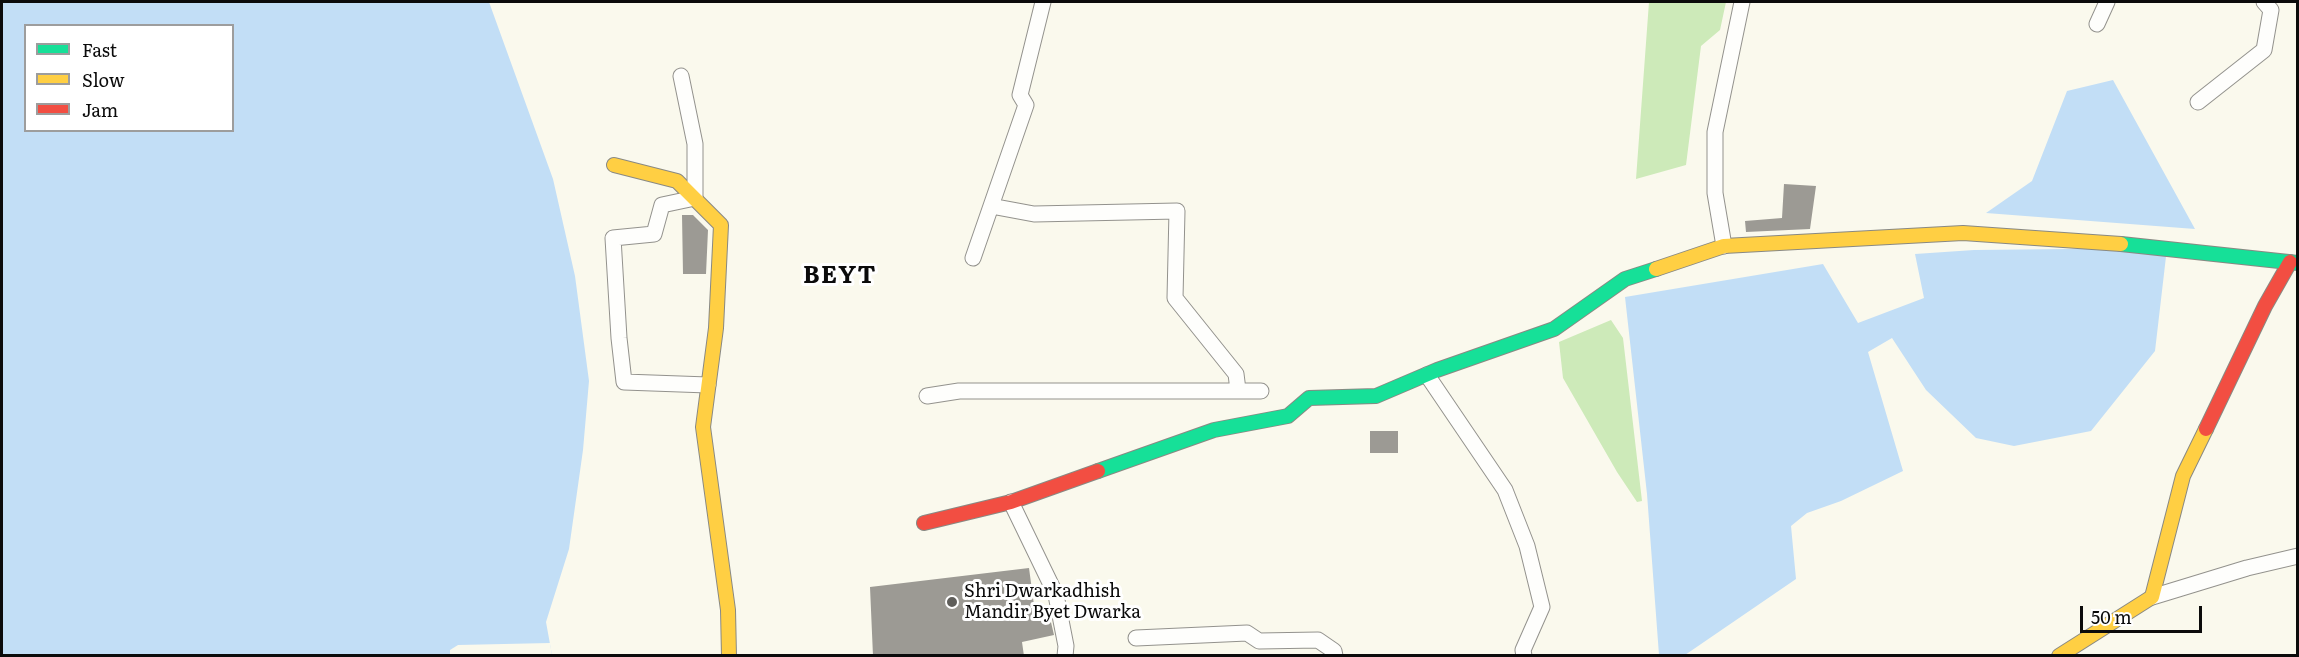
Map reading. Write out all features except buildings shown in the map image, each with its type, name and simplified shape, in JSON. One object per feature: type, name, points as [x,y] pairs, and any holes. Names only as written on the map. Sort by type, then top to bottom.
[{"type":"street","points":[[972,258],[1026,105],[1020,95],[1043,2]]},
{"type":"street","points":[[1724,246],[1715,193],[1715,132],[1742,2]]},
{"type":"street","points":[[2097,24],[2107,2]]},
{"type":"street","points":[[2198,102],[2264,50],[2271,10],[2264,2]]},
{"type":"street","points":[[681,76],[695,144],[694,198]]},
{"type":"street","points":[[614,165],[677,181],[721,225],[716,328],[703,427],[728,610],[729,656]]},
{"type":"street","points":[[694,198],[662,205],[654,234],[613,238],[619,338],[624,382],[708,385]]},
{"type":"street","points":[[991,206],[1034,214],[1177,211],[1175,298],[1236,374],[1238,390]]},
{"type":"street","points":[[924,523],[1011,502],[1214,430],[1288,416],[1309,398],[1376,396],[1426,375],[1554,329],[1625,279],[1724,246],[1963,233],[2127,244],[2294,262],[2265,306],[2183,476],[2152,597]]},
{"type":"street","points":[[1426,375],[1505,490],[1527,546],[1542,607],[1523,650],[1524,656]]},
{"type":"street","points":[[927,396],[959,391],[1261,391]]},
{"type":"street","points":[[1011,502],[1056,595],[1066,646],[1065,656]]},
{"type":"street","points":[[2059,656],[2152,597],[2247,568],[2298,556]]},
{"type":"street","points":[[1136,638],[1247,633],[1258,640],[1318,640],[1334,651],[1335,656]]},
{"type":"green space","points":[[1649,2],[1726,2],[1720,30],[1701,46],[1686,165],[1636,179]]},
{"type":"green space","points":[[1611,320],[1623,338],[1642,501],[1637,502],[1617,472],[1563,378],[1559,342]]},
{"type":"water","points":[[2,2],[489,2],[553,179],[575,276],[589,381],[583,450],[569,549],[546,622],[552,655],[2,655]]},
{"type":"water","points":[[2113,80],[2195,229],[1986,213],[2032,181],[2067,91]]},
{"type":"water","points":[[2167,248],[2155,351],[2091,431],[2014,446],[1976,438],[1926,390],[1892,338],[1868,352],[1903,471],[1841,501],[1807,513],[1791,526],[1796,579],[1685,655],[1659,655],[1647,494],[1625,297],[1823,264],[1858,323],[1924,298],[1915,254],[1974,250]]},
{"type":"pier","points":[[550,643],[552,655],[450,655],[450,650],[458,645]]},
{"type":"traffic: fast","points":[[2121,244],[2298,263]]},
{"type":"traffic: fast","points":[[1098,471],[1214,430],[1288,416],[1309,398],[1376,396],[1437,370],[1554,329],[1625,279],[1656,269]]},
{"type":"traffic: slow","points":[[614,165],[677,181],[721,225],[716,328],[703,427],[728,610],[729,656]]},
{"type":"traffic: slow","points":[[1656,269],[1724,246],[1963,233],[2121,244]]},
{"type":"traffic: slow","points":[[2059,656],[2152,597],[2183,476],[2206,429]]},
{"type":"traffic: jam","points":[[2206,429],[2265,306],[2290,262]]},
{"type":"traffic: jam","points":[[924,523],[1011,502],[1098,471]]},
{"type":"place","name":"Shri Dwarkadhish Mandir Byet Dwarka","points":[[952,602]]},
{"type":"district","name":"BEYT","points":[[840,276]]}]
